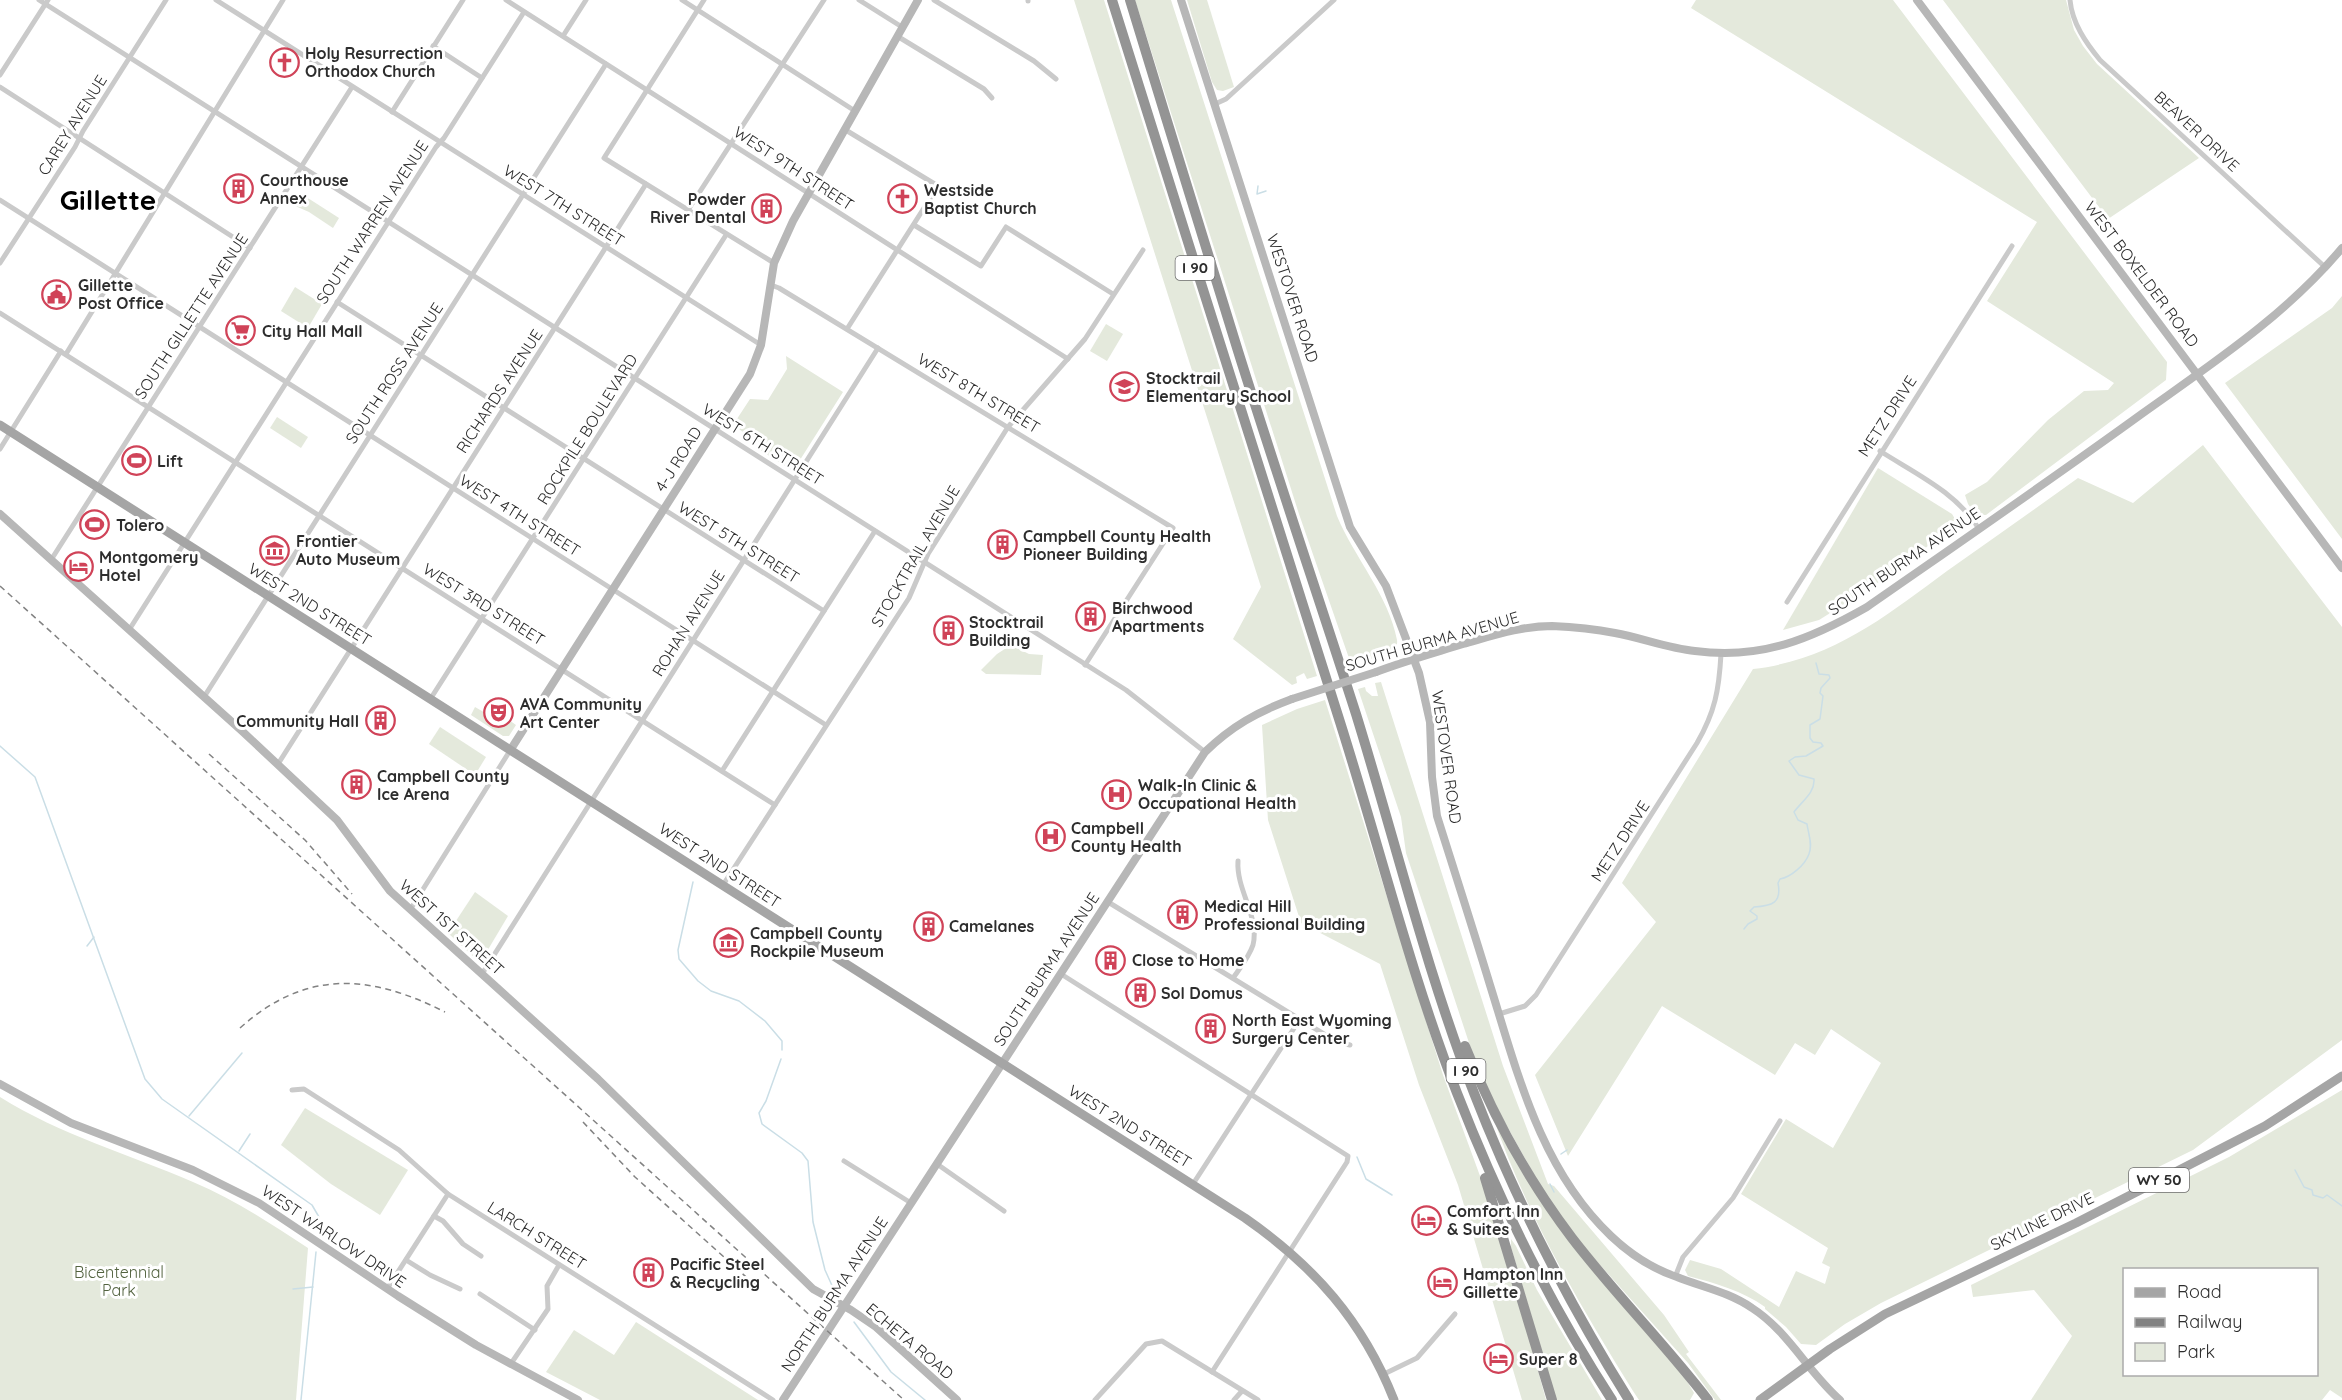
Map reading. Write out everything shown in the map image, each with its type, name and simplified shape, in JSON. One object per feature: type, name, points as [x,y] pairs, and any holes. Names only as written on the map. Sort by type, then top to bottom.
[{"type":"highway","name":"I 90","points":[[1112,0],[1341,727],[1403,934],[1502,1227],[1552,1400]]},
{"type":"highway","name":"I 90","points":[[1130,0],[1238,351],[1357,719],[1425,945],[1473,1091],[1515,1191],[1551,1266],[1629,1400]]},
{"type":"highway","name":"I 90","points":[[1425,945],[1487,1098],[1506,1136],[1545,1199],[1578,1245],[1655,1334],[1708,1400]]},
{"type":"highway","name":"I 90","points":[[1455,1090],[1510,1218],[1551,1300],[1612,1400]]},
{"type":"main road","name":"WEST 2ND STREET","points":[[0,425],[1245,1218],[1289,1251],[1317,1277],[1350,1316],[1384,1374],[1394,1400]]},
{"type":"main road","name":"SKYLINE DRIVE","points":[[1760,1400],[1861,1327],[2076,1223],[2265,1126],[2342,1076]]},
{"type":"street","name":"WEST 6TH STREET","points":[[39,0],[46,2],[214,112],[1126,690],[1205,752]]},
{"type":"street","name":"CAREY AVENUE","points":[[0,263],[166,0]]},
{"type":"street","name":"WEST 7TH STREET","points":[[216,0],[761,345]]},
{"type":"street","points":[[0,449],[115,273],[283,0]]},
{"type":"street","points":[[392,112],[463,0]]},
{"type":"street","name":"WEST 9TH STREET","points":[[506,0],[1068,359]]},
{"type":"street","points":[[563,36],[586,0]]},
{"type":"street","points":[[682,0],[855,111]]},
{"type":"street","points":[[704,0],[604,158],[774,263]]},
{"type":"street","points":[[688,210],[824,0]]},
{"type":"street","points":[[859,0],[902,27]]},
{"type":"street","name":"4-J ROAD","points":[[411,910],[750,374],[761,345],[774,263],[790,227],[918,0]]},
{"type":"street","points":[[934,0],[1034,61],[1056,79]]},
{"type":"street","name":"WESTOVER ROAD","points":[[1181,0],[1350,527],[1386,586],[1414,659],[1430,722],[1432,777],[1437,816],[1520,1084],[1536,1124],[1562,1174],[1580,1202],[1612,1237],[1629,1251],[1675,1277],[1718,1291],[1755,1309],[1781,1333],[1839,1400]]},
{"type":"street","points":[[1215,105],[1226,99],[1334,0]]},
{"type":"street","name":"WEST BOXELDER ROAD","points":[[1917,0],[2342,568]]},
{"type":"street","name":"BEAVER DRIVE","points":[[2070,0],[2076,23],[2086,42],[2100,60],[2326,268]]},
{"type":"street","points":[[0,75],[46,2]]},
{"type":"street","name":"SOUTH WARREN AVENUE","points":[[129,630],[387,222],[524,12]]},
{"type":"street","points":[[897,36],[984,89],[992,98]]},
{"type":"street","points":[[433,46],[482,78]]},
{"type":"street","name":"SOUTH ROSS AVENUE","points":[[204,697],[606,64]]},
{"type":"street","points":[[0,87],[250,248]]},
{"type":"street","name":"SOUTH GILLETTE AVENUE","points":[[51,560],[352,87]]},
{"type":"street","points":[[844,129],[938,186],[848,329]]},
{"type":"street","name":"RICHARDS AVENUE","points":[[278,764],[646,184]]},
{"type":"street","name":"WEST 4TH STREET","points":[[0,200],[826,725]]},
{"type":"street","points":[[914,225],[981,266],[1006,227],[1113,294]]},
{"type":"street","name":"ROCKPILE BOULEVARD","points":[[431,698],[726,235]]},
{"type":"street","name":"METZ DRIVE","points":[[1787,602],[1880,451],[2012,246]]},
{"type":"street","name":"SOUTH BURMA AVENUE","points":[[911,1203],[1205,752],[1240,723],[1260,710],[1292,699],[1414,659],[1520,629],[1550,626],[1582,628],[1616,633],[1693,651],[1721,654],[1753,652],[1798,642],[1834,626],[1867,607],[2256,332],[2326,268],[2342,248]]},
{"type":"street","name":"STOCKTRAIL AVENUE","points":[[723,885],[909,597],[924,562],[1008,428],[1086,339],[1143,250]]},
{"type":"street","name":"WEST 8TH STREET","points":[[771,285],[848,329],[1173,528],[1085,664]]},
{"type":"street","name":"WEST 5TH STREET","points":[[337,302],[824,611]]},
{"type":"street","name":"WEST 3RD STREET","points":[[0,313],[775,805]]},
{"type":"street","name":"ROHAN AVENUE","points":[[482,974],[879,348]]},
{"type":"street","points":[[1880,451],[1954,498],[1979,529]]},
{"type":"street","name":"WEST 1ST STREET","points":[[0,514],[278,764],[349,833],[382,883],[598,1078],[813,1289],[843,1307]]},
{"type":"street","points":[[722,771],[875,531]]},
{"type":"street","name":"METZ DRIVE","points":[[1499,1014],[1525,1006],[1536,994],[1697,743],[1714,710],[1718,693],[1721,654]]},
{"type":"street","points":[[1233,978],[1252,946],[1254,935],[1254,926],[1237,874],[1238,861]]},
{"type":"street","points":[[1108,902],[1337,1042],[1350,1045]]},
{"type":"street","points":[[1061,974],[1348,1156],[1347,1162],[1212,1372]]},
{"type":"street","points":[[1193,1184],[1300,1019]]},
{"type":"street","name":"WEST WARLOW DRIVE","points":[[0,1084],[67,1122],[193,1170],[237,1191],[282,1217],[387,1289],[510,1365],[578,1400]]},
{"type":"street","name":"LARCH STREET","points":[[292,1090],[304,1089],[382,1138],[399,1150],[448,1194],[773,1400]]},
{"type":"street","points":[[1675,1277],[1683,1257],[1733,1198],[1780,1121]]},
{"type":"street","points":[[844,1161],[911,1203]]},
{"type":"street","points":[[937,1164],[1004,1211]]},
{"type":"street","points":[[387,1289],[448,1194]]},
{"type":"street","name":"NORTH BURMA AVENUE","points":[[783,1400],[911,1203]]},
{"type":"street","points":[[434,1216],[443,1221],[463,1244],[482,1256]]},
{"type":"street","points":[[406,1260],[430,1275],[460,1289]]},
{"type":"street","points":[[510,1365],[548,1309],[547,1286],[558,1265]]},
{"type":"street","points":[[480,1294],[535,1330]]},
{"type":"street","name":"ECHETA ROAD","points":[[843,1307],[876,1328],[957,1400]]},
{"type":"street","points":[[1384,1374],[1417,1358],[1455,1314]]},
{"type":"street","points":[[1095,1400],[1146,1344],[1155,1340],[1162,1341],[1258,1400]]},
{"type":"street","points":[[1236,1399],[1242,1390]]},
{"type":"green space","points":[[1074,0],[1104,0],[1317,676],[1307,679],[1304,673],[1296,677],[1297,683],[1292,685],[1233,639],[1261,587]]},
{"type":"green space","points":[[1135,0],[1171,0],[1337,516],[1387,608],[1397,640],[1394,652],[1368,660],[1365,654],[1357,657],[1357,663],[1351,664],[1299,514]]},
{"type":"green space","points":[[1187,0],[1207,0],[1234,87],[1223,91],[1217,90],[1212,82]]},
{"type":"green space","points":[[1696,0],[1893,0],[2167,362],[2166,380],[1986,515],[1976,515],[1965,495],[1987,482],[2048,420],[2084,391],[2108,390],[2114,383],[1987,301],[2037,222],[1691,8]]},
{"type":"green space","points":[[1943,0],[2066,0],[2074,30],[2097,64],[2199,158],[2108,219]]},
{"type":"green space","points":[[300,193],[339,218],[333,228],[309,212],[293,205]]},
{"type":"green space","points":[[295,287],[322,304],[308,328],[281,311]]},
{"type":"green space","points":[[2342,296],[2342,539],[2225,383],[2332,308]]},
{"type":"green space","points":[[1106,324],[1123,334],[1107,361],[1090,351]]},
{"type":"green space","points":[[786,356],[843,392],[793,471],[757,448],[760,444],[733,425],[750,399],[768,400],[787,369]]},
{"type":"green space","points":[[277,417],[308,437],[301,448],[270,428]]},
{"type":"green space","points":[[2203,445],[2342,627],[2342,1040],[2193,1150],[1881,1303],[1845,1324],[1816,1345],[1801,1344],[1786,1327],[1756,1301],[1728,1288],[1688,1276],[1685,1270],[1690,1260],[1721,1269],[1779,1307],[1796,1271],[1825,1284],[1830,1267],[1822,1263],[1828,1248],[1741,1194],[1786,1119],[1833,1148],[1881,1063],[1831,1029],[1815,1055],[1795,1043],[1775,1075],[1662,1006],[1568,1156],[1535,1075],[1656,922],[1622,883],[1753,669],[1782,664],[1808,656],[1857,634],[2078,478],[2133,503]]},
{"type":"green space","points":[[1878,468],[1952,514],[1958,524],[1872,587],[1819,620],[1783,630]]},
{"type":"green space","points":[[1011,645],[1029,654],[1043,655],[1041,675],[986,674],[981,670],[997,654]]},
{"type":"green space","points":[[1381,682],[1503,1066],[1548,1184],[1554,1186],[1664,1315],[1689,1352],[1686,1354],[1721,1400],[1715,1400],[1688,1363],[1576,1238],[1541,1187],[1494,1103],[1473,1055],[1406,853],[1401,817],[1358,689],[1365,687],[1372,696],[1378,696],[1375,683]]},
{"type":"green space","points":[[1325,700],[1443,1075],[1498,1225],[1546,1400],[1522,1400],[1458,1185],[1419,1085],[1380,964],[1301,923],[1268,820],[1262,725],[1297,709]]},
{"type":"green space","points":[[475,707],[506,725],[509,720],[516,725],[509,736],[503,736],[471,715]]},
{"type":"green space","points":[[440,727],[486,757],[475,775],[429,744]]},
{"type":"green space","points":[[475,892],[508,916],[483,958],[477,960],[448,933]]},
{"type":"green space","points":[[2342,1090],[2342,1398],[2330,1390],[2322,1400],[2031,1400],[2072,1336],[2034,1290],[1973,1297],[1971,1285],[2229,1157]]},
{"type":"green space","name":"Bicentennial Park","points":[[0,1097],[71,1133],[223,1196],[308,1248],[296,1400],[0,1400]]},
{"type":"green space","points":[[305,1108],[408,1170],[380,1215],[331,1184],[281,1145]]},
{"type":"green space","points":[[1493,1117],[1527,1177],[1681,1371],[1694,1393],[1690,1400],[1639,1400],[1555,1258],[1521,1188]]},
{"type":"green space","points":[[1511,1239],[1537,1290],[1602,1400],[1556,1400],[1511,1247]]},
{"type":"green space","points":[[636,1322],[758,1400],[600,1400],[546,1372],[574,1330],[614,1355]]},
{"type":"waterway","points":[[1258,186],[1257,194],[1266,191]]},
{"type":"waterway","points":[[1744,929],[1757,919],[1757,916],[1750,911],[1754,907],[1771,904],[1777,899],[1780,879],[1789,876],[1801,866],[1810,850],[1807,824],[1798,820],[1794,812],[1810,793],[1814,779],[1799,775],[1789,761],[1795,757],[1806,756],[1823,746],[1821,743],[1813,742],[1810,738],[1810,725],[1820,719],[1823,696],[1820,693],[1821,688],[1830,678],[1829,675],[1819,674],[1816,663]]},
{"type":"waterway","points":[[0,746],[35,777],[145,1079],[162,1099],[312,1205],[319,1217],[319,1226]]},
{"type":"waterway","points":[[707,854],[716,862],[714,865]]},
{"type":"waterway","points":[[693,882],[678,950],[679,959],[698,981],[711,991],[739,1001],[765,1021],[782,1041],[782,1050]]},
{"type":"waterway","points":[[87,946],[94,937]]},
{"type":"waterway","points":[[189,1116],[242,1053]]},
{"type":"waterway","points":[[781,1059],[766,1101],[759,1113],[762,1124],[802,1153],[808,1161],[813,1222],[825,1270],[834,1290]]},
{"type":"waterway","points":[[239,1151],[250,1134]]},
{"type":"waterway","points":[[1561,1154],[1567,1150]]},
{"type":"waterway","points":[[1357,1157],[1366,1179],[1392,1195]]},
{"type":"waterway","points":[[2295,1170],[2304,1187],[2312,1190],[2313,1195],[2323,1198],[2327,1195],[2342,1206]]},
{"type":"waterway","points":[[1550,1184],[1554,1192]]},
{"type":"waterway","points":[[301,1400],[316,1252]]},
{"type":"waterway","points":[[293,1289],[313,1287]]},
{"type":"waterway","points":[[854,1322],[891,1372],[925,1400]]},
{"type":"railway","points":[[0,586],[904,1400]]},
{"type":"railway","points":[[209,754],[305,840],[352,894]]},
{"type":"railway","points":[[240,1028],[289,995],[314,987],[339,984],[365,985],[391,990],[445,1012]]},
{"type":"railway","points":[[583,1122],[635,1177],[755,1285]]},
{"type":"place","name":"Holy Resurrection Orthodox Church","points":[[284,62]]},
{"type":"place","name":"Courthouse Annex","points":[[239,189]]},
{"type":"place","name":"Westside Baptist Church","points":[[903,199]]},
{"type":"place","name":"Powder River Dental","points":[[767,208]]},
{"type":"place","name":"Gillette Post Office","points":[[57,294]]},
{"type":"place","name":"City Hall Mall","points":[[241,331]]},
{"type":"place","name":"Stocktrail Elementary School","points":[[1125,387]]},
{"type":"place","name":"Lift","points":[[136,461]]},
{"type":"place","name":"Tolero","points":[[95,525]]},
{"type":"place","name":"Campbell County Health Pioneer Building","points":[[1002,545]]},
{"type":"place","name":"Frontier Auto Museum","points":[[275,550]]},
{"type":"place","name":"Montgomery Hotel","points":[[78,566]]},
{"type":"place","name":"Birchwood Apartments","points":[[1091,617]]},
{"type":"place","name":"Stocktrail Building","points":[[948,631]]},
{"type":"place","name":"AVA Community Art Center","points":[[499,713]]},
{"type":"place","name":"Community Hall","points":[[380,721]]},
{"type":"place","name":"Campbell County Ice Arena","points":[[356,785]]},
{"type":"place","name":"Walk-In Clinic & Occupational Health","points":[[1117,794]]},
{"type":"place","name":"Campbell County Health","points":[[1050,837]]},
{"type":"place","name":"Medical Hill Professional Building","points":[[1183,915]]},
{"type":"place","name":"Camelanes","points":[[928,926]]},
{"type":"place","name":"Campbell County Rockpile Museum","points":[[729,942]]},
{"type":"place","name":"Close to Home","points":[[1111,960]]},
{"type":"place","name":"Sol Domus","points":[[1140,993]]},
{"type":"place","name":"North East Wyoming Surgery Center","points":[[1211,1029]]},
{"type":"place","name":"Comfort Inn & Suites","points":[[1426,1220]]},
{"type":"place","name":"Pacific Steel & Recycling","points":[[649,1273]]},
{"type":"place","name":"Hampton Inn Gillette","points":[[1442,1283]]},
{"type":"place","name":"Super 8","points":[[1498,1359]]},
{"type":"district","name":"Gillette","points":[[108,200]]}]
